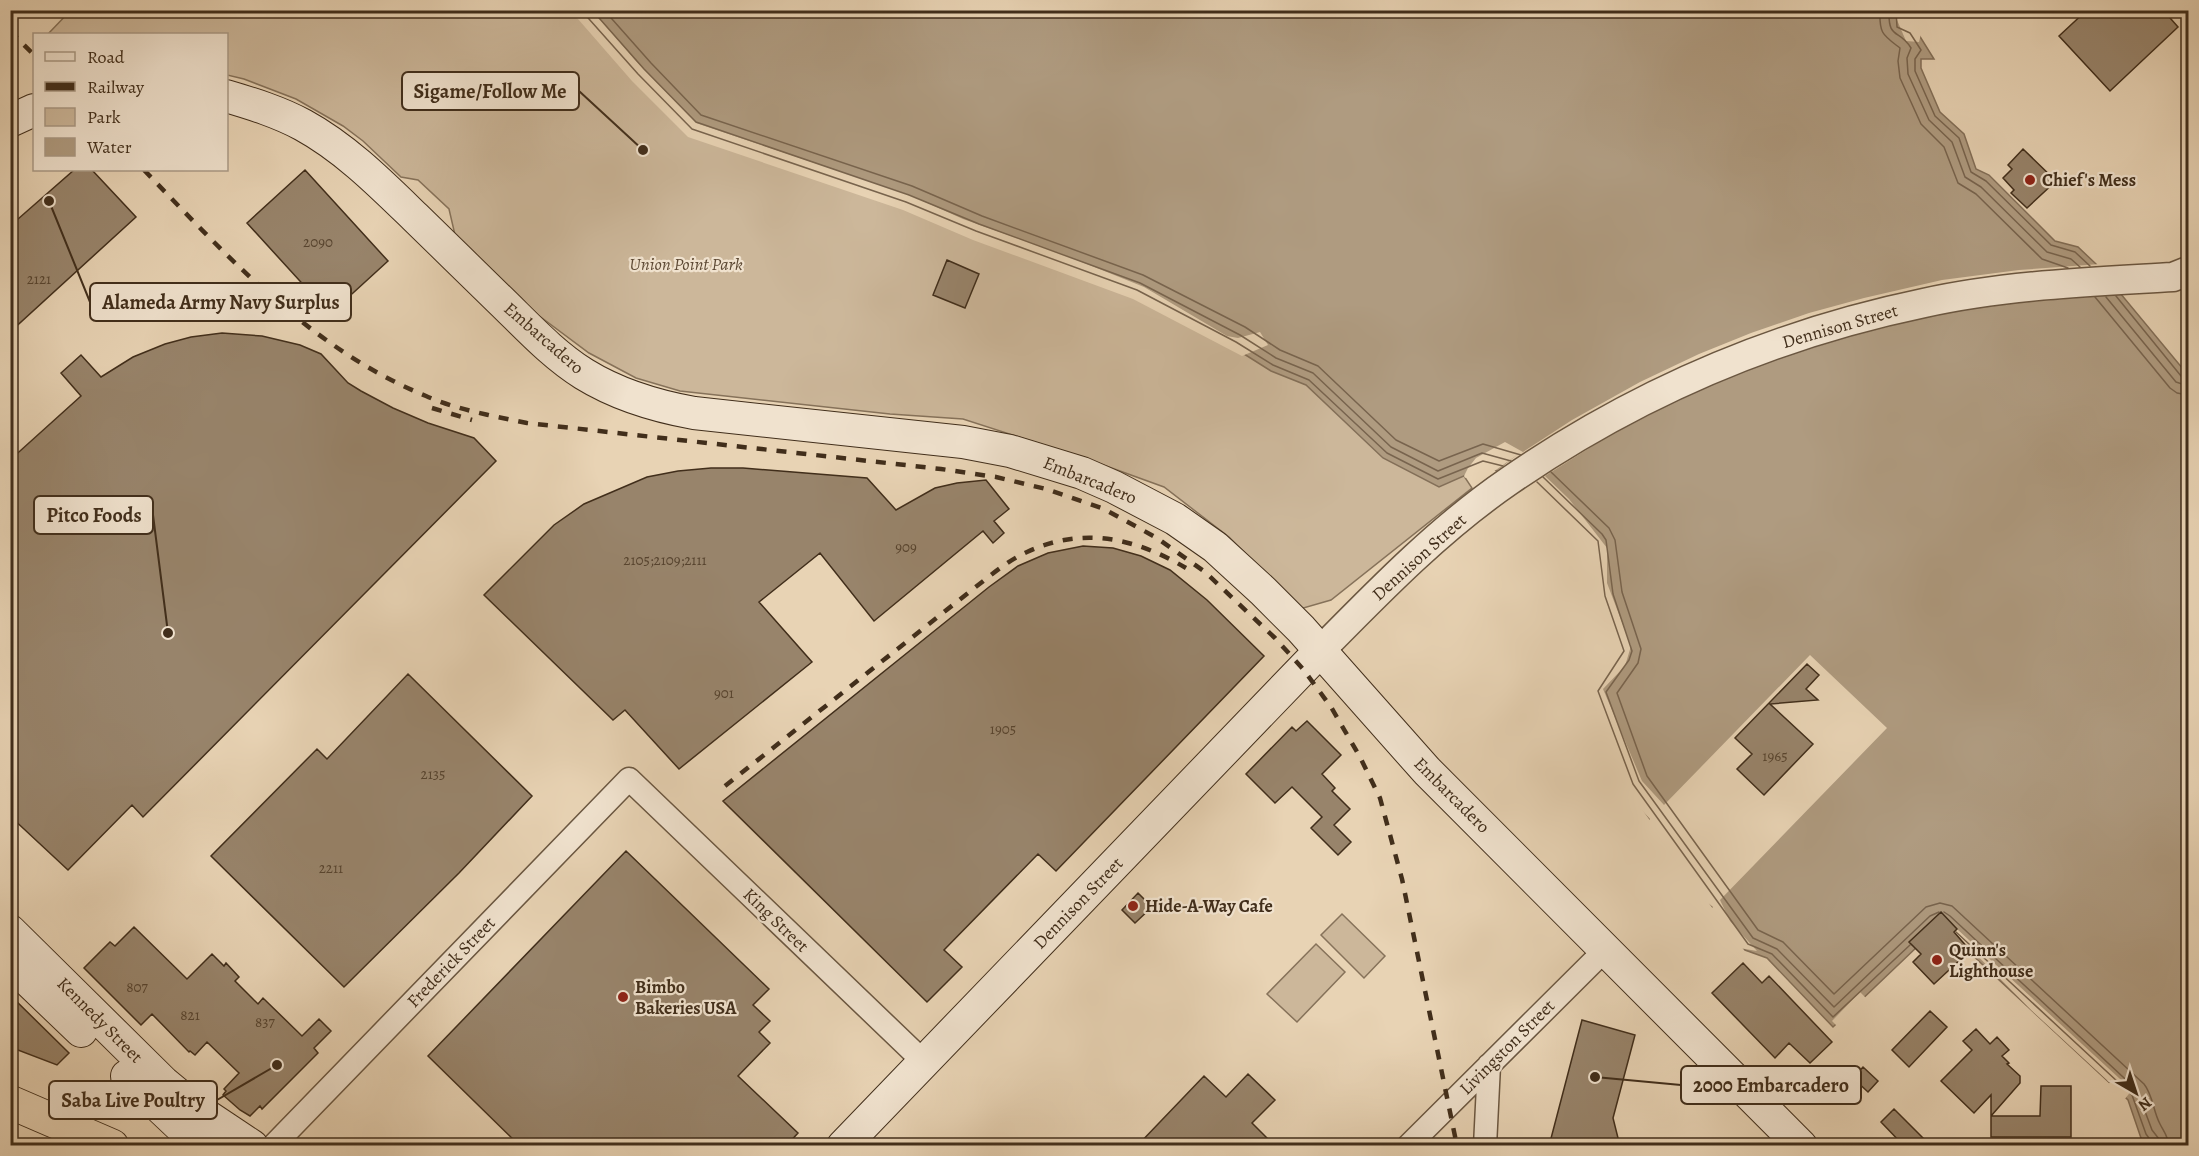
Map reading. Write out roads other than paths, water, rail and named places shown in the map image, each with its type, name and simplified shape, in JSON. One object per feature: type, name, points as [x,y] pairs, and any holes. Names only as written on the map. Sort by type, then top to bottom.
[{"type":"highway","points":[[10,1102],[112,1146]]},
{"type":"main road","name":"Embarcadero","points":[[228,97],[262,107],[303,125],[336,147],[384,186],[526,326],[563,359],[616,392],[661,407],[694,413],[972,444],[1010,451],[1082,473],[1175,519],[1215,547],[1263,591],[1427,771],[1801,1146]]},
{"type":"main road","points":[[10,121],[33,110]]},
{"type":"main road","name":"Dennison Street","points":[[843,1146],[1319,652]]},
{"type":"main road","name":"Kennedy Street","points":[[10,932],[163,1082],[192,1106],[252,1146]]},
{"type":"main road","name":"Kennedy Street","points":[[10,963],[182,1128],[209,1146]]},
{"type":"street","name":"Dennison Street","points":[[1319,652],[1400,571],[1459,520],[1508,482],[1615,416],[1733,359],[1797,336],[1925,303],[1990,291],[2053,285],[2183,279]]},
{"type":"street","name":"King Street","points":[[629,779],[924,1062]]},
{"type":"street","name":"Frederick Street","points":[[273,1146],[629,779]]},
{"type":"street","name":"Livingston Street","points":[[1408,1146],[1606,949]]},
{"type":"street","points":[[1485,1146],[1489,1065]]},
{"type":"water","points":[[569,11],[1902,11],[1902,23],[1914,27],[1934,59],[1921,59],[1921,68],[1940,112],[1964,134],[1976,169],[1989,175],[2055,241],[2078,247],[2096,264],[2188,375],[2188,1145],[2148,1145],[2141,1138],[2128,1100],[1940,925],[1833,1027],[1767,958],[1745,950],[1627,787],[1591,689],[1618,651],[1593,544],[1527,480],[1484,467],[1439,487],[1383,458],[1306,385],[1271,371],[1233,347],[1134,296],[904,207],[689,134],[580,17]]},
{"type":"railway","points":[[10,31],[33,54]]},
{"type":"railway","points":[[145,171],[240,267],[308,327],[345,353],[384,376],[438,401],[527,423],[996,477],[1046,489],[1104,509],[1157,538],[1205,572],[1275,638],[1303,669],[1331,707],[1360,757],[1380,798],[1402,879],[1457,1146]]},
{"type":"railway","points":[[432,408],[472,420]]},
{"type":"railway","points":[[725,786],[992,574],[1027,552],[1068,539],[1108,539],[1148,549],[1186,568]]},
{"type":"place","name":"Sigame/Follow Me","points":[[643,150]]},
{"type":"place","name":"Chief's Mess","points":[[2030,180]]},
{"type":"place","name":"Alameda Army Navy Surplus","points":[[49,201]]},
{"type":"place","name":"Pitco Foods","points":[[168,633]]},
{"type":"place","name":"Hide-A-Way Cafe","points":[[1133,906]]},
{"type":"place","name":"Quinn's Lighthouse","points":[[1937,960]]},
{"type":"place","name":"Bimbo Bakeries USA","points":[[623,997]]},
{"type":"place","name":"Saba Live Poultry","points":[[277,1065]]},
{"type":"place","name":"2000 Embarcadero","points":[[1595,1077]]},
{"type":"park label","name":"Union Point Park","points":[[686,264]]}]
